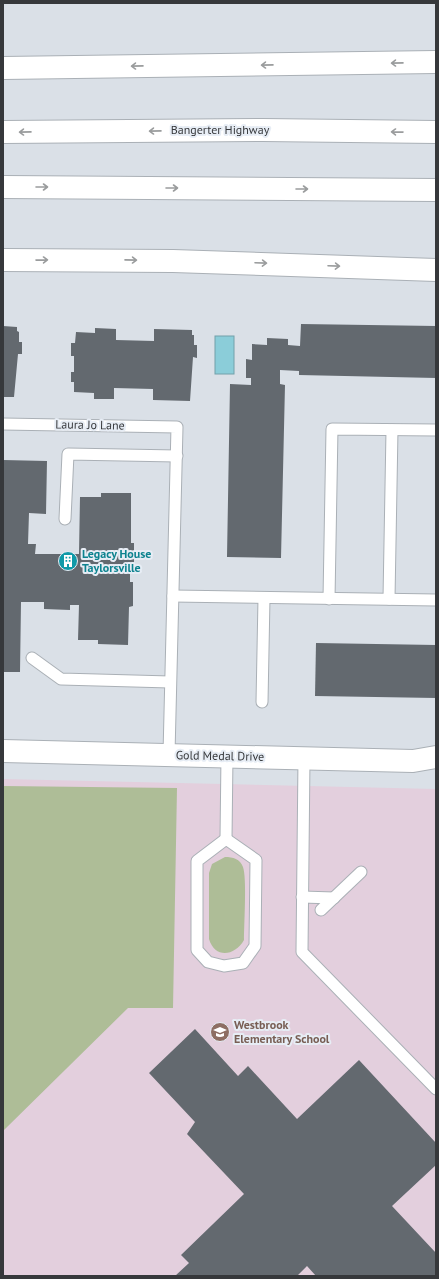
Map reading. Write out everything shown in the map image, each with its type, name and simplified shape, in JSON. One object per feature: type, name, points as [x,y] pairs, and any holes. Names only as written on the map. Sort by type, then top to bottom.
[{"type":"main road","points":[[3,68],[436,62]]},
{"type":"main road","name":"Bangerter Highway","points":[[3,132],[262,130],[436,132]]},
{"type":"main road","points":[[3,187],[436,190]]},
{"type":"main road","points":[[3,260],[173,260],[436,270]]},
{"type":"main road","name":"Gold Medal Drive","points":[[3,750],[413,760],[436,757]]},
{"type":"lane","name":"Laura Jo Lane","points":[[3,424],[177,427],[176,456]]},
{"type":"lane","points":[[329,599],[332,429],[436,430]]},
{"type":"lane","points":[[389,599],[392,430]]},
{"type":"lane","points":[[65,519],[68,454],[176,456],[169,754]]},
{"type":"lane","points":[[173,596],[436,600]]},
{"type":"lane","points":[[262,702],[264,598]]},
{"type":"lane","points":[[32,658],[61,679],[170,682]]},
{"type":"lane","points":[[226,839],[227,756]]},
{"type":"lane","points":[[304,758],[302,952],[436,1089]]},
{"type":"lane","points":[[226,839],[256,860],[255,946],[243,963],[224,966],[208,962],[197,950],[198,861],[226,839]]},
{"type":"lane","points":[[321,910],[361,872]]},
{"type":"lane","points":[[302,897],[334,898]]},
{"type":"shaded area","name":"Westbrook Elementary School","points":[[3,779],[436,789],[436,1276],[3,1276]]},
{"type":"green space","points":[[3,786],[177,788],[173,1008],[128,1008],[3,1131]]},
{"type":"green space","points":[[225,857],[236,859],[242,864],[245,891],[244,940],[236,949],[225,953],[216,950],[209,939],[209,873],[212,864]]},
{"type":"water","points":[[215,336],[234,336],[234,374],[215,374]]},
{"type":"building","points":[[301,324],[436,326],[436,378],[299,375],[299,371],[280,370],[280,384],[285,385],[281,558],[227,557],[230,384],[251,385],[251,378],[246,378],[246,359],[252,360],[252,344],[267,345],[267,338],[288,339],[288,345],[300,346]]},
{"type":"building","points":[[3,326],[17,327],[17,331],[19,332],[19,342],[22,342],[22,354],[18,354],[14,397],[3,397]]},
{"type":"building","points":[[95,328],[116,329],[116,340],[154,341],[154,329],[192,330],[192,335],[194,335],[194,345],[197,345],[197,358],[193,357],[190,401],[153,400],[153,389],[114,388],[114,399],[94,399],[94,393],[74,392],[74,382],[71,382],[71,372],[74,372],[74,356],[71,356],[71,343],[75,343],[76,332],[95,333]]},
{"type":"building","name":"Legacy House Taylorsville","points":[[3,460],[47,461],[46,514],[29,513],[28,544],[36,544],[35,554],[79,554],[80,497],[101,497],[101,493],[131,493],[131,543],[134,543],[134,568],[130,568],[130,582],[133,582],[133,606],[129,607],[128,645],[98,644],[98,640],[78,640],[79,605],[70,605],[70,610],[44,609],[44,602],[21,602],[20,672],[3,672]]},
{"type":"building","points":[[316,643],[436,645],[436,698],[315,696]]},
{"type":"building","points":[[195,1029],[238,1076],[248,1066],[297,1119],[359,1060],[436,1143],[436,1165],[392,1206],[436,1253],[436,1276],[316,1276],[307,1266],[297,1276],[175,1276],[189,1263],[181,1255],[244,1194],[187,1134],[195,1122],[149,1073]]},
{"type":"place","name":"Legacy House Taylorsville","points":[[68,561]]},
{"type":"place","name":"Westbrook Elementary School","points":[[220,1032]]}]
